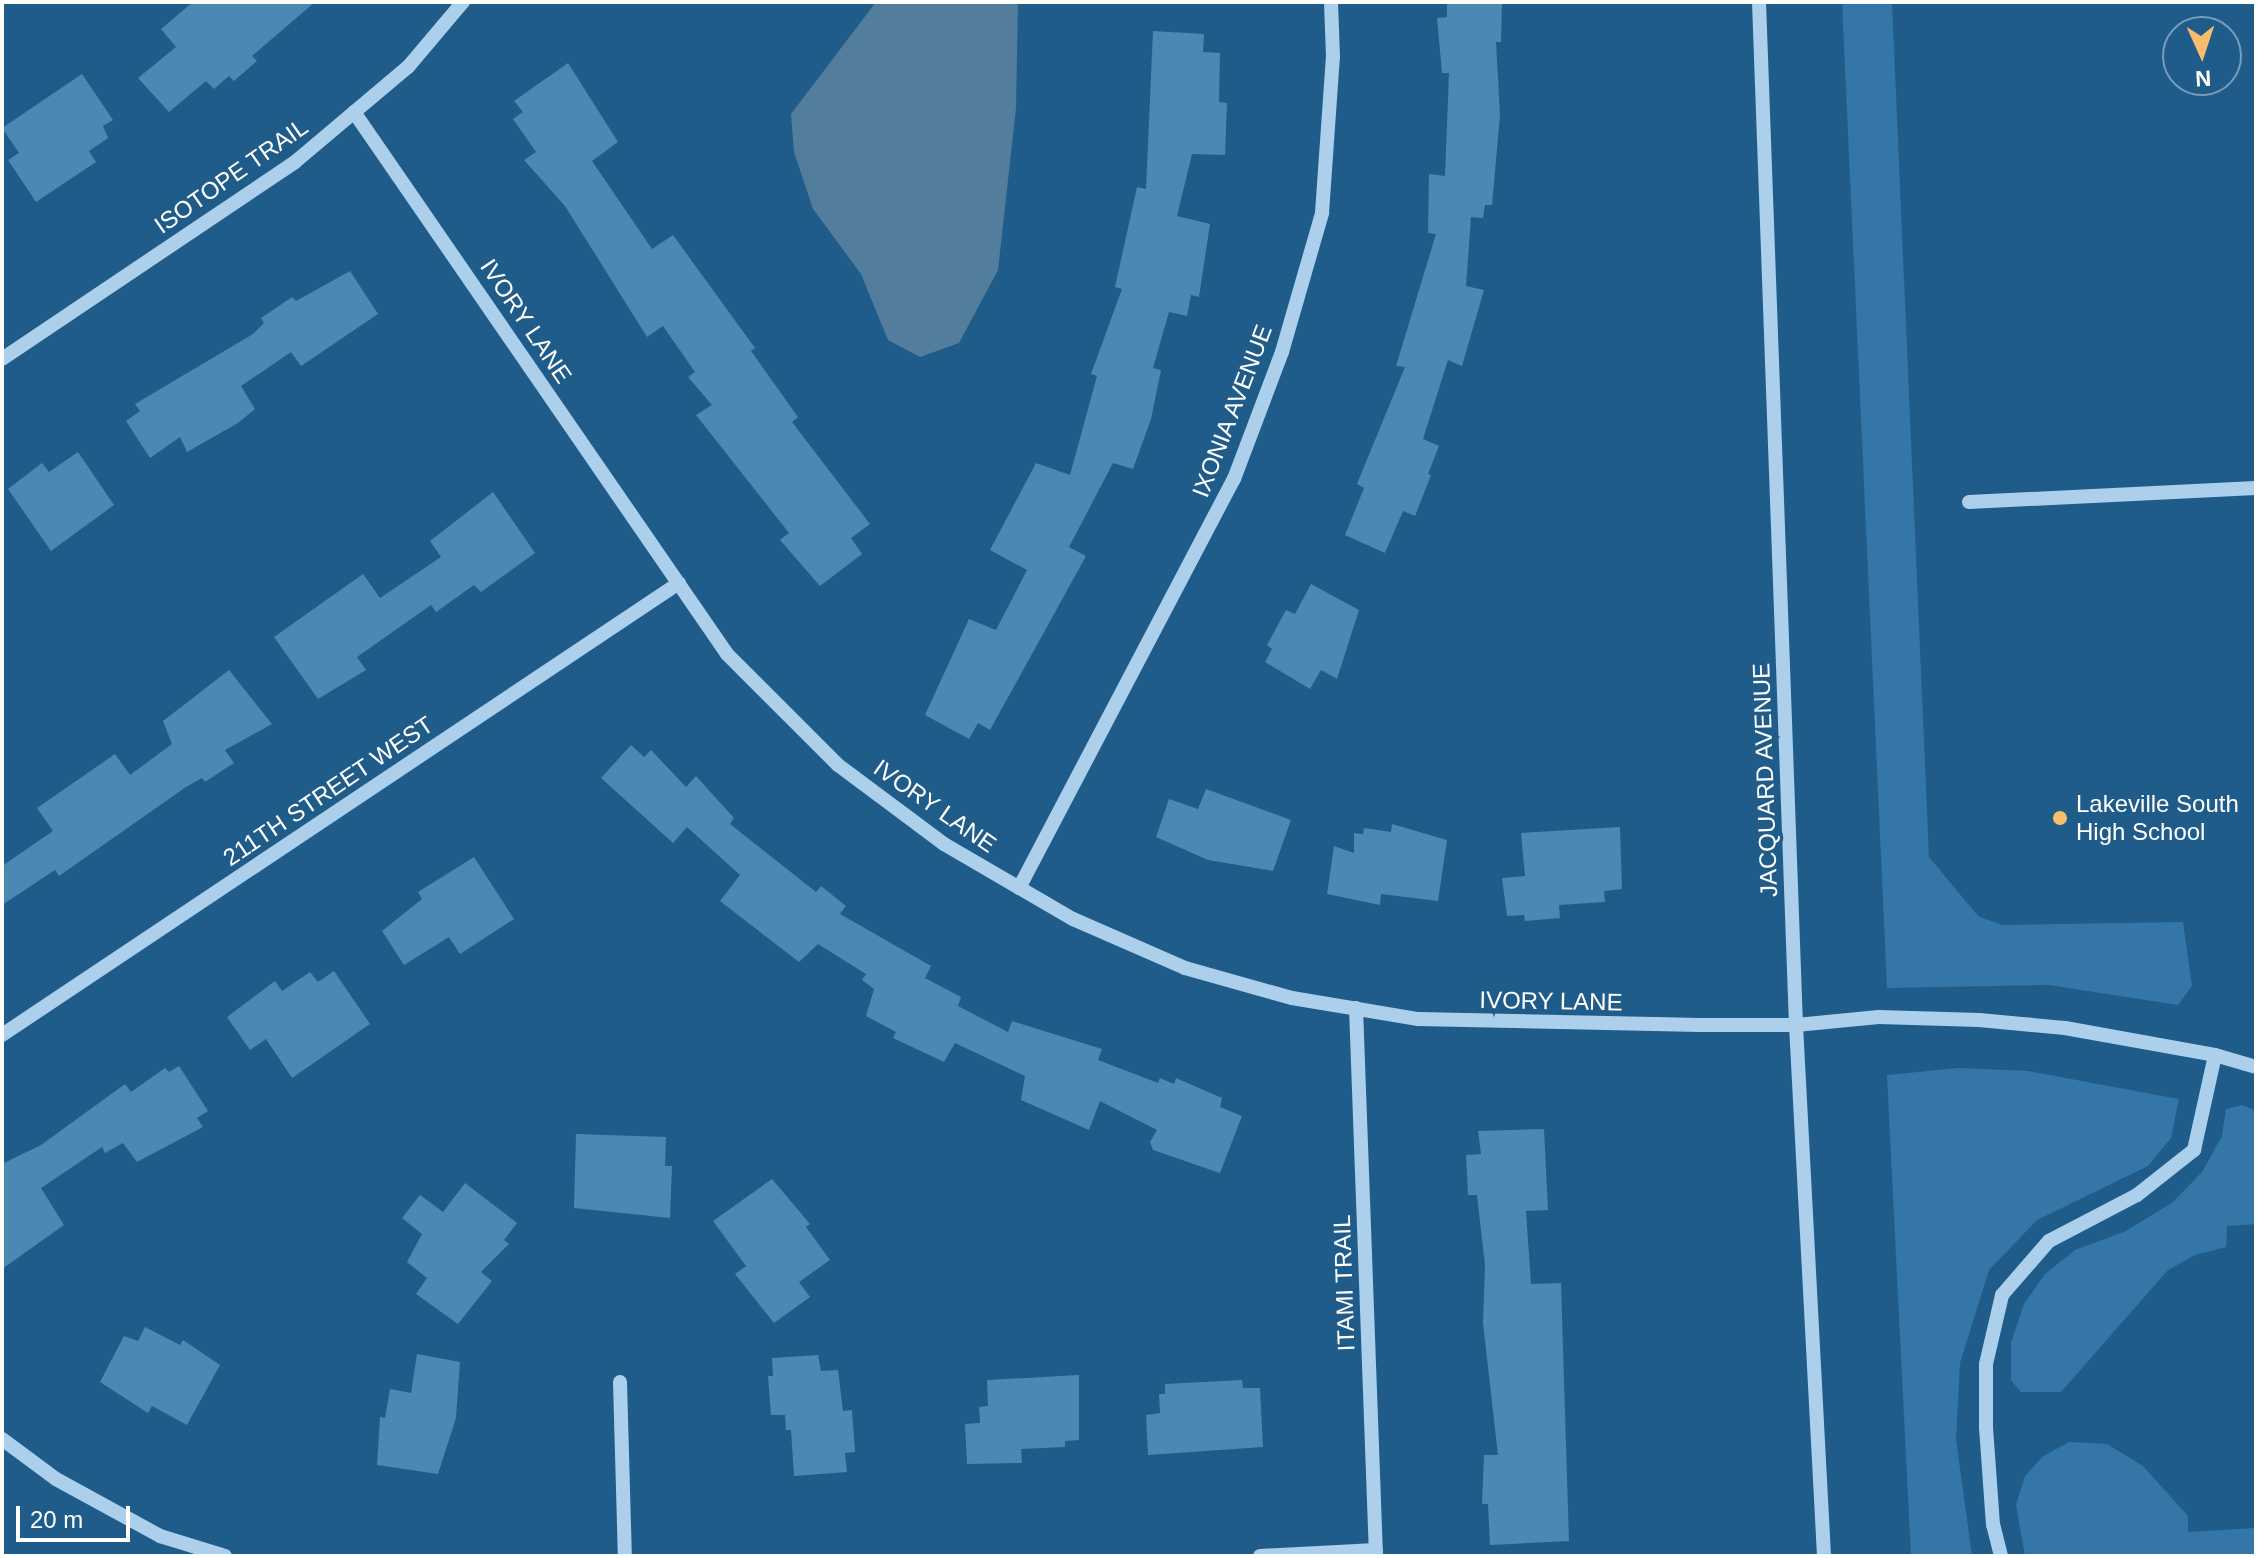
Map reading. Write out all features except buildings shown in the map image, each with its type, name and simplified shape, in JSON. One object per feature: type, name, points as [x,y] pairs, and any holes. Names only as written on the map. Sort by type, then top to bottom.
[{"type":"street","name":"ISOTOPE TRAIL","points":[[2,359],[295,162],[408,67],[463,2]]},
{"type":"street","name":"IXONIA AVENUE","points":[[1019,888],[1234,479],[1282,352],[1322,213],[1333,57],[1331,2]]},
{"type":"street","name":"JACQUARD AVENUE","points":[[1759,2],[1796,1025],[1824,1556]]},
{"type":"street","name":"IVORY LANE","points":[[354,112],[727,654],[838,765],[944,844],[1073,919],[1185,968],[1292,998],[1418,1019],[1536,1024],[1796,1025],[1879,1017],[1979,1020],[2065,1028],[2215,1055],[2256,1067]]},
{"type":"street","points":[[1969,502],[2256,488]]},
{"type":"street","name":"211TH STREET WEST","points":[[2,1035],[679,583]]},
{"type":"street","name":"ITAMI TRAIL","points":[[1356,1008],[1376,1553]]},
{"type":"street","points":[[2001,1556],[1993,1525],[1986,1364],[2002,1295],[2049,1241],[2137,1195],[2194,1150],[2215,1055]]},
{"type":"street","points":[[620,1382],[625,1556]]},
{"type":"street","points":[[2,1439],[56,1479],[160,1536],[225,1556]]},
{"type":"street","points":[[1260,1556],[1376,1553]]},
{"type":"shaded area","points":[[876,2],[1018,2],[1016,108],[998,270],[959,343],[920,357],[888,340],[861,274],[813,209],[794,152],[791,114]]},
{"type":"shaded area","points":[[1842,2],[1892,2],[1929,857],[1978,916],[2002,925],[2183,922],[2192,986],[2178,1005],[2049,985],[1887,988]]},
{"type":"shaded area","points":[[1959,1068],[2028,1071],[2179,1099],[2171,1138],[2148,1166],[2037,1220],[1989,1270],[1960,1363],[1956,1439],[1972,1556],[1911,1556],[1887,1075]]},
{"type":"shaded area","points":[[2242,1105],[2256,1111],[2256,1224],[2227,1226],[2226,1247],[2195,1255],[2168,1270],[2061,1392],[2021,1392],[2011,1380],[2011,1343],[2024,1304],[2045,1274],[2075,1250],[2126,1231],[2173,1202],[2202,1172],[2222,1136],[2226,1109]]},
{"type":"shaded area","points":[[2069,1442],[2107,1444],[2143,1466],[2188,1516],[2188,1532],[2256,1528],[2256,1556],[2025,1556],[2016,1505],[2025,1476],[2042,1457]]},
{"type":"place","name":"Lakeville South High School","points":[[2060,818]]}]
